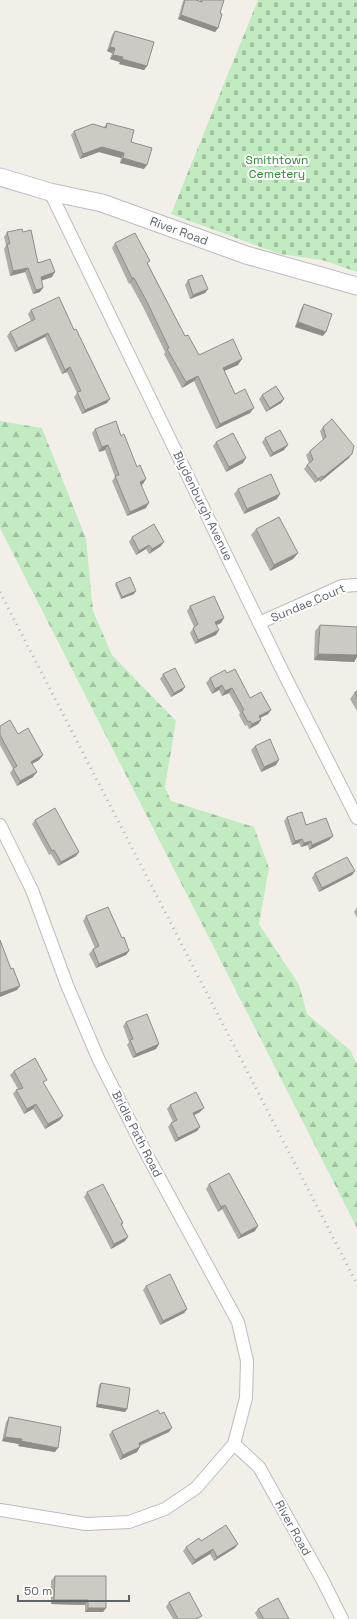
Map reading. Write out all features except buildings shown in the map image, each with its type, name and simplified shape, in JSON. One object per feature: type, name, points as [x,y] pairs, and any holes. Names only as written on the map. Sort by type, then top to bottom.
[{"type":"street","name":"River Road","points":[[0,177],[50,192],[102,203],[246,255],[357,286]]},
{"type":"street","name":"Blydenburgh Avenue","points":[[50,192],[259,623],[354,807],[357,818]]},
{"type":"street","name":"Sundae Court","points":[[259,623],[342,586],[357,585]]},
{"type":"street","name":"Bridle Path Road","points":[[0,825],[32,890],[68,985],[98,1058],[147,1155],[238,1322],[247,1361],[246,1398],[234,1444]]},
{"type":"street","name":"River Road","points":[[234,1444],[259,1467],[322,1579],[342,1619]]},
{"type":"street","points":[[0,1510],[86,1524],[129,1522],[165,1509],[196,1488],[234,1444]]},
{"type":"green space","name":"Smithtown Cemetery","points":[[258,0],[357,0],[357,272],[322,260],[280,254],[171,214]]},
{"type":"green space","points":[[0,421],[42,428],[86,539],[93,611],[112,655],[176,721],[165,787],[171,801],[254,827],[269,868],[259,924],[299,985],[307,1014],[350,1050],[357,1064],[357,1228],[0,528]]},
{"type":"railway","points":[[0,592],[357,1284]]}]
